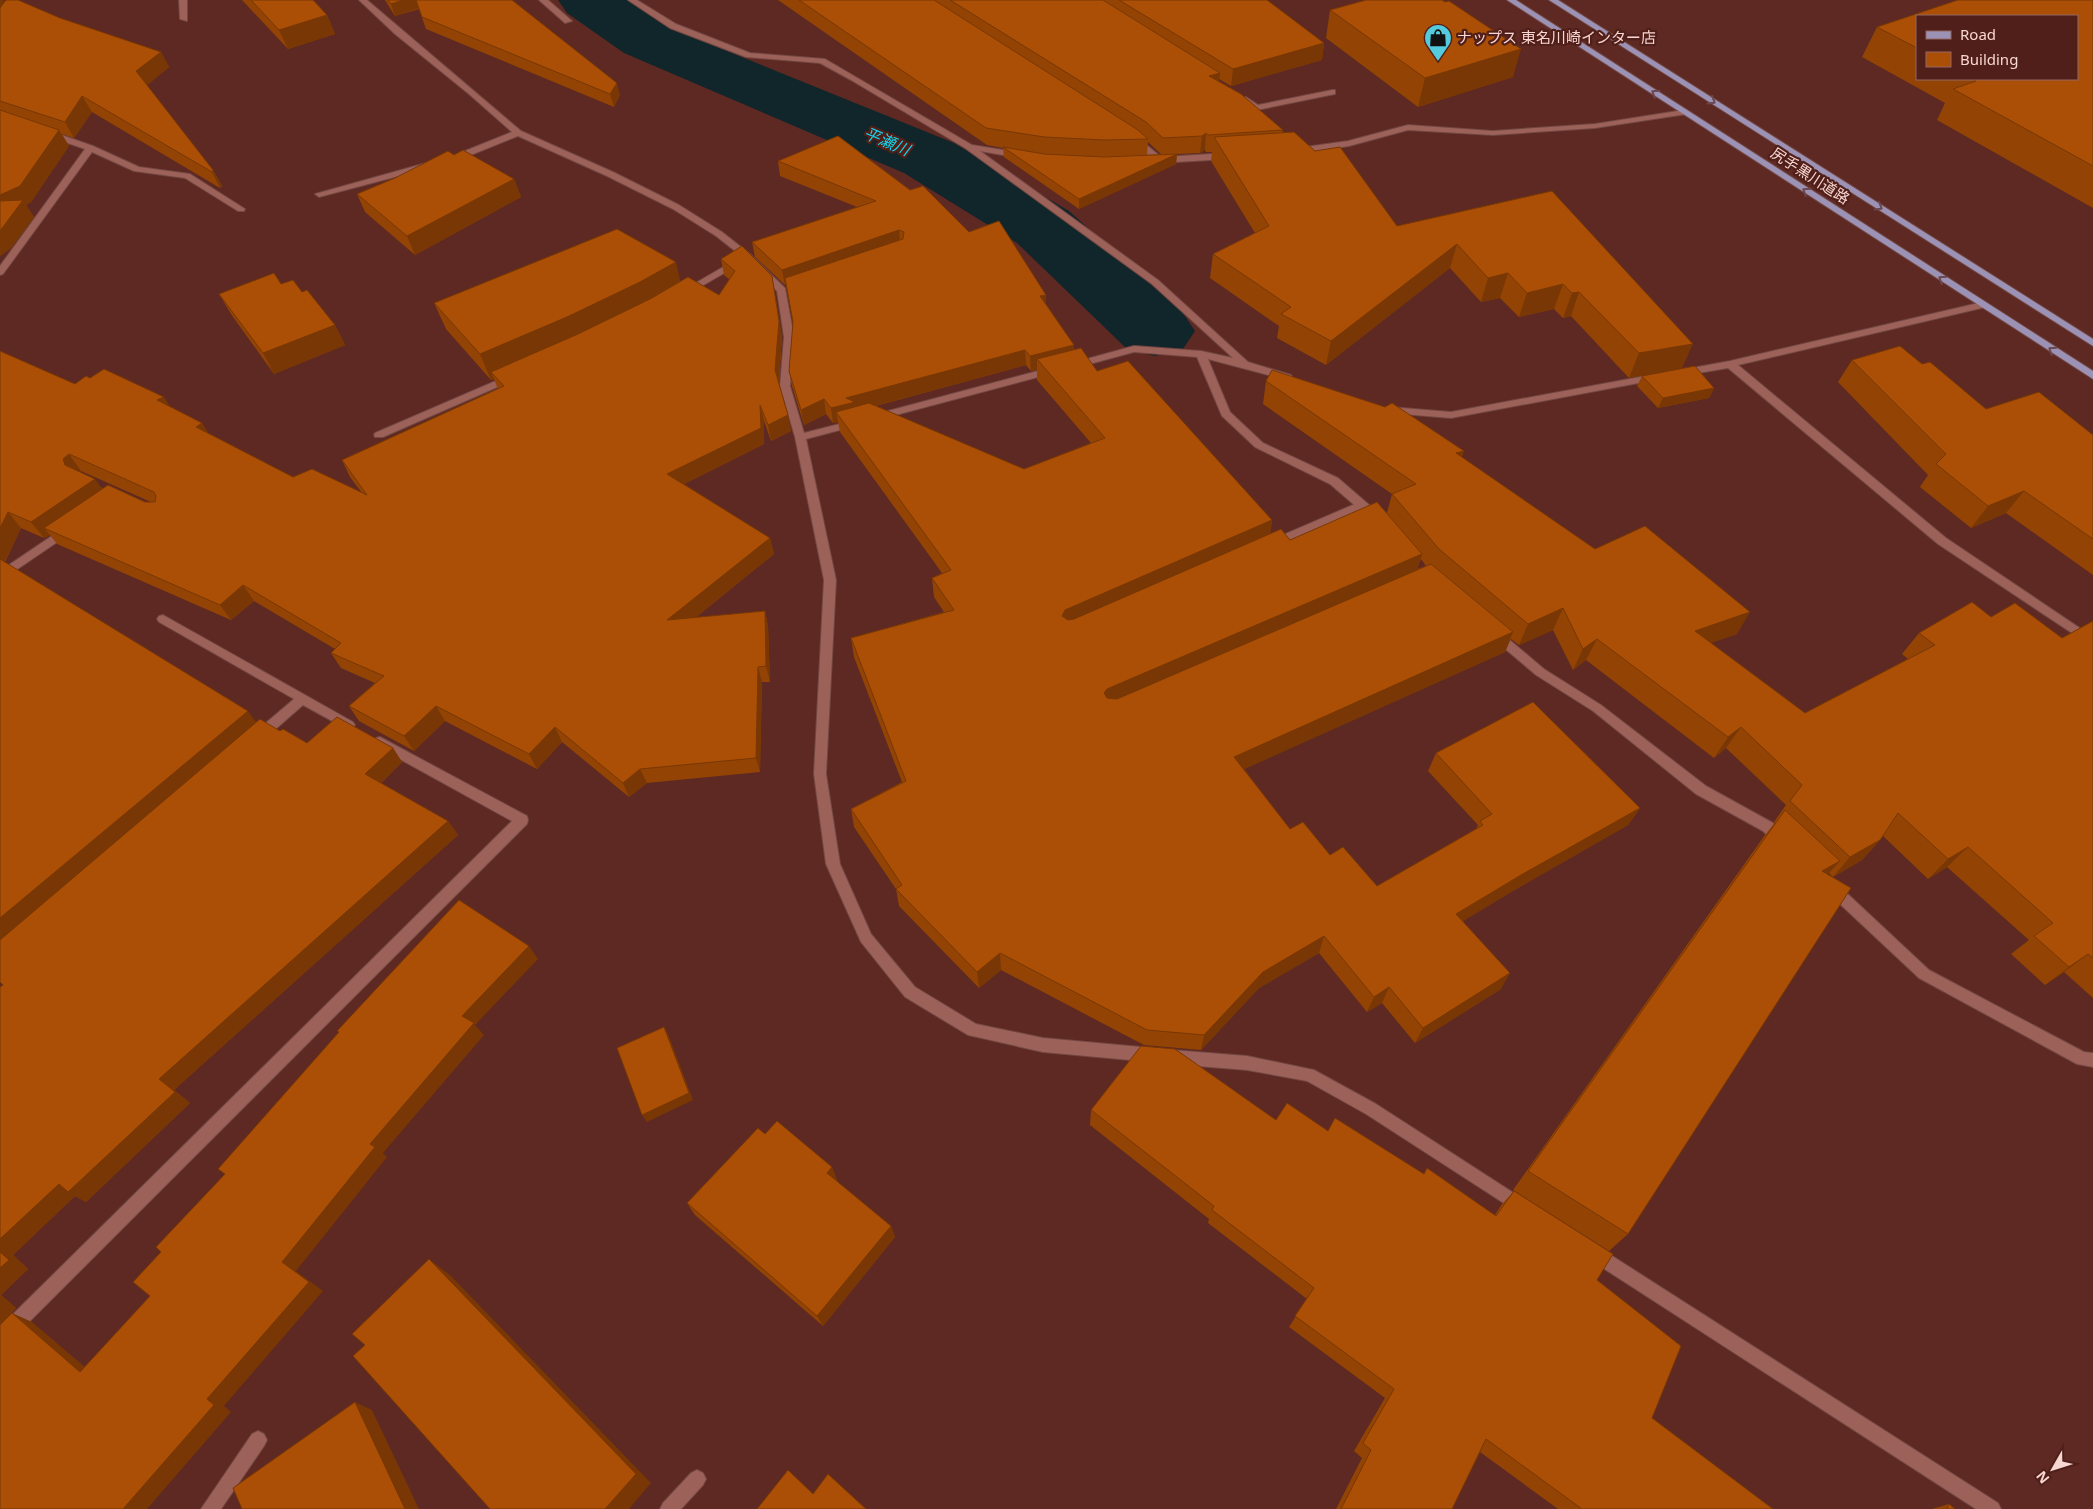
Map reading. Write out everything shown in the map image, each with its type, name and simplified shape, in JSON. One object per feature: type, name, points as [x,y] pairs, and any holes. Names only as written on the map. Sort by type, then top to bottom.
[{"type":"main road","name":"尻手黒川道路","points":[[1511,0],[2093,376]]},
{"type":"main road","name":"尻手黒川道路","points":[[1553,0],[2093,343]]},
{"type":"street","points":[[182,0],[184,19]]},
{"type":"street","points":[[363,0],[518,133],[610,174],[676,207],[719,234],[786,288],[789,337],[785,386],[800,437],[830,580],[820,774],[833,864],[866,938],[910,992],[973,1030],[1043,1045],[1247,1063],[1309,1075],[1371,1109],[1530,1212]]},
{"type":"street","points":[[542,0],[568,22]]},
{"type":"street","points":[[632,0],[672,26],[749,55],[822,61],[968,146],[1155,282],[1245,364]]},
{"type":"street","points":[[1232,92],[1257,108],[1332,92]]},
{"type":"street","points":[[1287,152],[1348,143],[1408,127],[1493,133],[1595,126],[1684,112]]},
{"type":"street","points":[[45,132],[90,148],[137,169],[187,176],[241,209]]},
{"type":"street","points":[[443,161],[518,133]]},
{"type":"street","points":[[1125,133],[1141,143],[1154,160],[1238,155]]},
{"type":"street","points":[[968,146],[1025,156]]},
{"type":"street","points":[[0,272],[90,148]]},
{"type":"street","points":[[319,194],[433,164]]},
{"type":"street","points":[[675,298],[747,256]]},
{"type":"street","points":[[1384,408],[1393,411],[1450,415],[1730,364],[1983,306]]},
{"type":"street","points":[[800,437],[1134,349],[1201,354],[1245,364],[1301,381]]},
{"type":"street","points":[[1201,354],[1226,414],[1259,445],[1334,481],[1389,531]]},
{"type":"street","points":[[1730,364],[1942,541],[2093,643]]},
{"type":"street","points":[[379,434],[525,371]]},
{"type":"street","points":[[1265,548],[1362,505]]},
{"type":"street","points":[[0,577],[79,521]]},
{"type":"street","points":[[0,1339],[522,820],[302,700],[163,619]]},
{"type":"street","points":[[1487,627],[1540,672],[1597,708],[1701,790],[1768,827],[1789,847]]},
{"type":"street","points":[[249,744],[302,700]]},
{"type":"street","points":[[1824,880],[1924,974],[2082,1059],[2093,1060]]},
{"type":"street","points":[[1581,1244],[1992,1509]]},
{"type":"street","points":[[210,1509],[258,1440]]},
{"type":"street","points":[[669,1509],[697,1479]]},
{"type":"building","points":[[6,0],[18,0],[60,18],[161,52],[136,71],[213,170],[212,172],[82,96],[65,122],[0,101],[0,8]]},
{"type":"building","points":[[251,0],[313,0],[327,15],[279,30]]},
{"type":"building","points":[[388,0],[403,0],[391,4]]},
{"type":"building","points":[[416,0],[512,0],[617,83],[610,94],[422,17]]},
{"type":"building","points":[[799,0],[934,0],[1138,130],[1148,139],[1105,140],[1044,137],[986,128]]},
{"type":"building","points":[[950,0],[1103,0],[1220,73],[1209,76],[1241,94],[1283,130],[1208,135],[1206,133],[1202,136],[1163,138],[1146,122]]},
{"type":"building","points":[[1119,0],[1267,0],[1324,43],[1233,69]]},
{"type":"building","points":[[1366,0],[1449,1],[1521,49],[1425,78],[1330,10]]},
{"type":"building","points":[[1958,0],[2093,0],[2093,166],[1953,89],[1976,81],[1974,80],[2078,80],[2078,15],[1916,15],[1916,47],[1877,27]]},
{"type":"building","points":[[0,110],[59,130],[20,186],[0,195]]},
{"type":"building","points":[[1294,132],[1315,151],[1340,147],[1397,226],[1552,191],[1693,344],[1639,353],[1579,292],[1572,293],[1563,284],[1527,293],[1508,273],[1488,278],[1457,244],[1331,341],[1281,314],[1291,307],[1213,254],[1269,226],[1214,137]]},
{"type":"building","points":[[838,136],[910,190],[923,186],[969,232],[999,221],[1046,295],[1040,296],[1074,345],[1030,356],[1025,350],[846,398],[855,402],[831,408],[824,399],[801,410],[789,371],[793,322],[785,278],[903,239],[904,232],[899,230],[782,270],[752,242],[876,201],[778,161]]},
{"type":"building","points":[[1003,147],[1044,154],[1104,157],[1177,154],[1079,199]]},
{"type":"building","points":[[463,150],[514,179],[407,236],[357,194],[395,178],[448,151],[454,155]]},
{"type":"building","points":[[23,200],[0,231],[0,201]]},
{"type":"building","points":[[617,229],[676,262],[640,282],[567,317],[480,354],[434,303]]},
{"type":"building","points":[[742,246],[772,276],[779,321],[775,370],[788,415],[768,425],[760,405],[761,428],[667,474],[770,538],[667,620],[765,611],[766,666],[758,667],[756,758],[640,769],[623,783],[555,727],[529,754],[436,706],[404,736],[349,706],[384,676],[331,653],[341,643],[243,585],[220,605],[44,528],[108,485],[145,502],[155,502],[156,496],[154,492],[69,454],[63,459],[65,465],[95,479],[31,522],[8,512],[0,528],[0,351],[75,384],[86,376],[90,378],[104,369],[164,397],[157,400],[202,423],[196,427],[293,477],[312,469],[367,495],[342,460],[504,386],[491,372],[578,334],[650,299],[688,277],[719,295],[735,271],[721,259]]},
{"type":"building","points":[[274,273],[281,284],[293,280],[302,292],[307,290],[335,325],[263,353],[219,294]]},
{"type":"building","points":[[1900,346],[1922,364],[1930,362],[1986,409],[2039,392],[2093,435],[2093,539],[2024,491],[1988,506],[1936,464],[1946,454],[1852,360]]},
{"type":"building","points":[[1081,348],[1097,371],[1128,361],[1272,520],[1065,610],[1062,616],[1068,620],[1281,529],[1290,540],[1377,502],[1422,554],[1107,689],[1104,693],[1107,698],[1117,699],[1431,564],[1513,632],[1234,757],[1290,829],[1303,822],[1330,855],[1343,847],[1377,886],[1483,825],[1480,821],[1492,814],[1436,753],[1533,702],[1640,808],[1456,914],[1510,973],[1423,1028],[1389,987],[1374,997],[1324,936],[1263,972],[1204,1035],[1147,1030],[1000,953],[977,972],[896,889],[902,885],[851,809],[906,781],[851,638],[954,610],[932,578],[951,570],[836,412],[869,403],[1024,469],[1105,438],[1037,359]]},
{"type":"building","points":[[1695,366],[1714,388],[1663,398],[1642,376]]},
{"type":"building","points":[[1272,370],[1385,407],[1392,403],[1464,451],[1456,453],[1595,549],[1645,526],[1750,612],[1695,631],[1805,713],[1935,645],[1919,633],[1972,602],[1991,617],[2015,603],[2062,638],[2093,621],[2093,958],[2088,954],[2069,967],[2034,936],[2053,923],[1968,847],[1948,859],[1898,813],[1880,840],[1850,857],[1790,801],[1802,785],[1741,727],[1728,737],[1597,639],[1583,649],[1563,608],[1528,624],[1439,549],[1392,494],[1416,484],[1266,381]]},
{"type":"building","points":[[0,559],[248,711],[0,918]]},
{"type":"building","points":[[337,717],[393,748],[365,774],[448,821],[159,1079],[175,1092],[68,1192],[59,1184],[0,1239],[0,987],[3,985],[0,982],[0,940],[260,719],[280,731],[283,729],[307,743]]},
{"type":"building","points":[[1785,810],[1840,861],[1822,871],[1851,888],[1628,1234],[1528,1171]]},
{"type":"building","points":[[459,900],[529,946],[462,1016],[474,1023],[370,1144],[375,1147],[282,1262],[309,1282],[207,1399],[214,1405],[123,1509],[0,1509],[0,1325],[12,1313],[80,1372],[150,1296],[133,1282],[161,1252],[156,1247],[225,1174],[218,1169],[339,1032],[337,1031]]},
{"type":"building","points":[[664,1027],[689,1093],[642,1115],[617,1048]]},
{"type":"building","points":[[1141,1046],[1175,1049],[1276,1120],[1287,1103],[1328,1131],[1335,1118],[1424,1174],[1427,1168],[1496,1216],[1514,1191],[1613,1254],[1597,1280],[1681,1346],[1652,1418],[1773,1509],[1582,1509],[1486,1439],[1452,1509],[1341,1509],[1371,1450],[1363,1443],[1394,1389],[1295,1316],[1314,1288],[1212,1210],[1214,1206],[1091,1110]]},
{"type":"building","points":[[777,1121],[832,1167],[827,1173],[891,1226],[817,1316],[687,1203],[758,1128],[765,1134]]},
{"type":"building","points":[[0,1252],[9,1260],[0,1268]]},
{"type":"building","points":[[429,1259],[636,1474],[605,1509],[490,1509],[353,1356],[365,1345],[352,1334]]},
{"type":"building","points":[[355,1402],[405,1509],[242,1509],[233,1488]]},
{"type":"building","points":[[788,1470],[813,1494],[828,1474],[866,1509],[757,1509]]},
{"type":"building","points":[[1949,1504],[1955,1509],[1947,1509]]},
{"type":"waterway","name":"平瀬川","points":[[589,0],[646,40],[929,158],[1043,227],[1155,331]]},
{"type":"place","name":"ナップス 東名川崎インター店","points":[[1438,62]]}]
